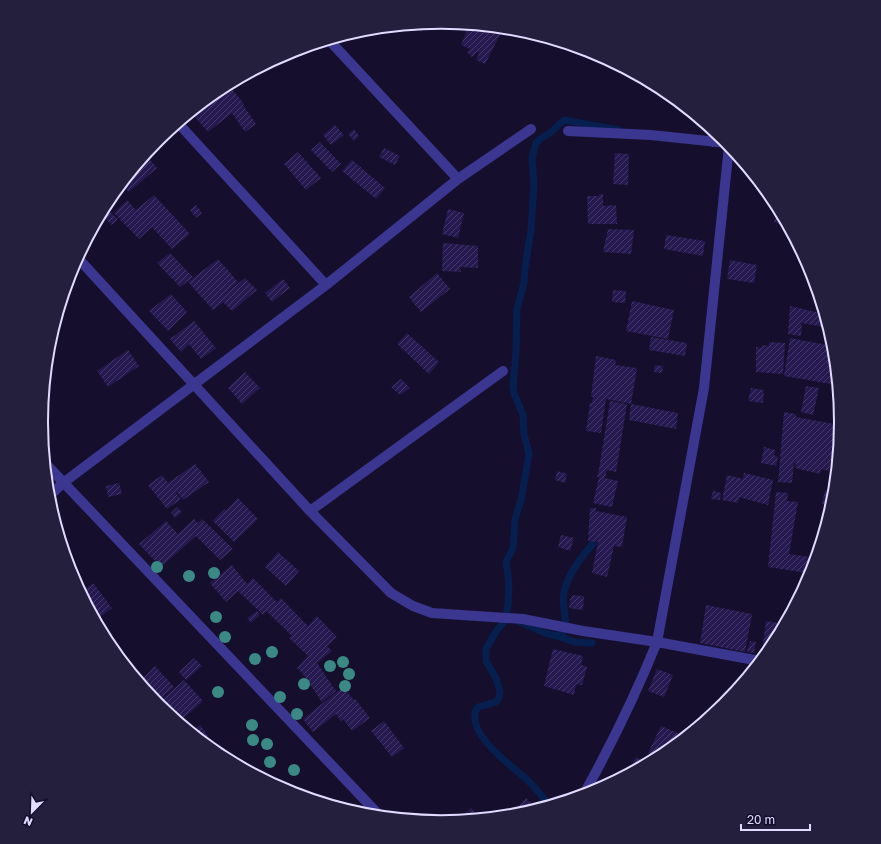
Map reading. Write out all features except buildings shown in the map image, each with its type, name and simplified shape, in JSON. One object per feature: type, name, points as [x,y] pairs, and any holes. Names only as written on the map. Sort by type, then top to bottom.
[{"type":"street","points":[[333,44],[458,179]]},
{"type":"street","points":[[181,127],[326,285]]},
{"type":"street","points":[[54,492],[326,285],[458,179],[531,129]]},
{"type":"street","points":[[568,131],[711,137]]},
{"type":"street","points":[[588,786],[608,751],[643,676],[656,642],[704,388],[728,155]]},
{"type":"street","points":[[82,262],[310,511],[391,593],[414,606],[432,613],[523,619],[583,631],[656,642],[753,660]]},
{"type":"street","points":[[310,511],[503,371]]},
{"type":"street","points":[[50,469],[373,809]]},
{"type":"waterway","points":[[545,801],[524,777],[489,746],[476,726],[475,716],[478,707],[496,702],[499,698],[500,691],[496,678],[486,661],[486,649],[495,633],[503,623],[506,615],[509,583],[506,562],[513,548],[515,519],[521,500],[529,454],[524,434],[523,415],[514,393],[513,386],[516,352],[517,309],[524,283],[531,230],[534,185],[532,158],[536,143],[564,120],[619,130]]},
{"type":"waterway","points":[[557,636],[565,630],[566,627],[563,596],[568,579],[579,561],[593,544]]},
{"type":"waterway","points":[[516,620],[545,633],[575,642],[592,643]]}]
